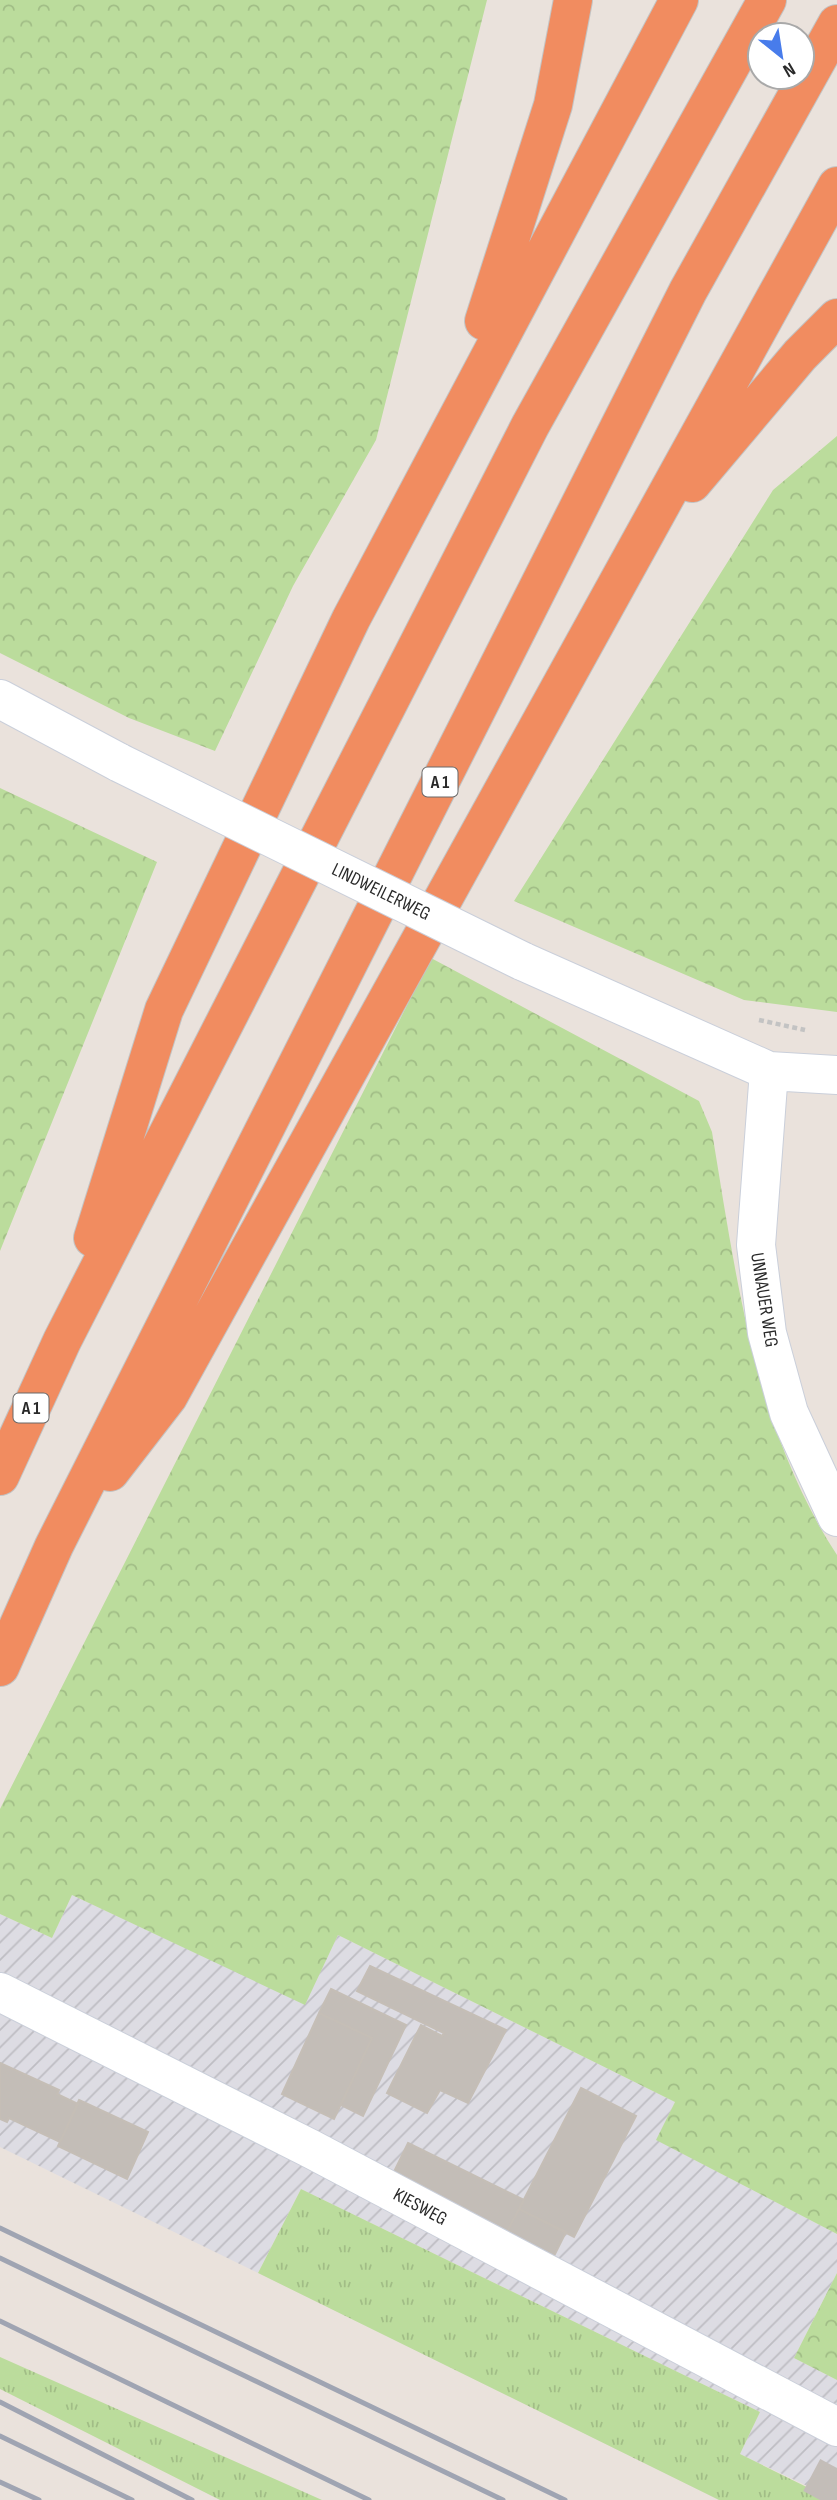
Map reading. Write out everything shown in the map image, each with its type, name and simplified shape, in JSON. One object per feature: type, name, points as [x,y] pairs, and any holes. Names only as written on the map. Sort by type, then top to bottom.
[{"type":"highway","points":[[428,468],[499,282],[553,105],[573,0]]},
{"type":"highway","points":[[62,1340],[164,1010],[351,619],[428,468],[679,0]]},
{"type":"highway","name":"A 1","points":[[0,1476],[62,1340],[530,426],[767,0]]},
{"type":"highway","name":"A 1","points":[[0,1667],[54,1546],[688,291],[837,24]]},
{"type":"highway","points":[[54,1546],[168,1397],[837,186]]},
{"type":"highway","points":[[559,691],[686,490],[800,355],[837,318]]},
{"type":"street","name":"LINDWEILERWEG","points":[[0,699],[120,763],[522,961],[769,1071]]},
{"type":"street","points":[[769,1071],[837,1075]]},
{"type":"street","name":"UNNAUER WEG","points":[[769,1071],[756,1245],[767,1333],[789,1413],[837,1517]]},
{"type":"street","name":"KIESWEG","points":[[0,1992],[323,2156],[837,2427]]},
{"type":"shaded area","points":[[72,1895],[305,2004],[338,1935],[675,2102],[657,2140],[837,2234],[837,2273],[794,2358],[837,2380],[837,2500],[740,2454],[760,2412],[301,2189],[258,2273],[0,2147],[0,1914],[52,1938]]},
{"type":"green space","points":[[0,0],[487,0],[376,440],[293,586],[215,751],[129,718],[0,653]]},
{"type":"green space","points":[[837,436],[837,1012],[744,1000],[514,901],[773,490]]},
{"type":"green space","points":[[0,788],[157,862],[0,1251]]},
{"type":"green space","points":[[431,958],[699,1101],[712,1132],[740,1296],[768,1404],[786,1456],[809,1507],[837,1555],[837,2234],[656,2140],[675,2102],[338,1935],[305,2005],[72,1895],[52,1938],[0,1914],[0,1809]]},
{"type":"green space","points":[[301,2189],[760,2412],[740,2454],[833,2500],[719,2500],[258,2273]]},
{"type":"green space","points":[[837,2273],[837,2380],[794,2358]]},
{"type":"green space","points":[[0,2357],[322,2500],[220,2500],[0,2389]]},
{"type":"building","points":[[370,1966],[506,2030],[468,2103],[440,2090],[427,2113],[387,2093],[421,2025],[442,2036],[444,2033],[357,1991]]},
{"type":"building","points":[[331,1989],[406,2025],[363,2116],[341,2105],[372,2038],[319,2013]]},
{"type":"building","points":[[319,2013],[372,2038],[334,2119],[282,2094]]},
{"type":"building","points":[[0,2063],[59,2090],[57,2094],[78,2104],[60,2142],[9,2118],[7,2122],[0,2119]]},
{"type":"building","points":[[581,2088],[636,2116],[574,2237],[519,2209]]},
{"type":"building","points":[[79,2100],[148,2132],[127,2179],[58,2146]]},
{"type":"building","points":[[408,2143],[524,2200],[504,2237],[389,2182]]},
{"type":"building","points":[[519,2209],[566,2232],[552,2260],[504,2237]]},
{"type":"tunnel","points":[[820,2500],[837,2468]]},
{"type":"railway","points":[[0,2228],[565,2500]]},
{"type":"railway","points":[[0,2258],[503,2500]]},
{"type":"railway","points":[[0,2321],[369,2500]]},
{"type":"railway","points":[[0,2402],[192,2500]]},
{"type":"railway","points":[[0,2436],[132,2500]]},
{"type":"railway","points":[[0,2482],[39,2500]]}]
